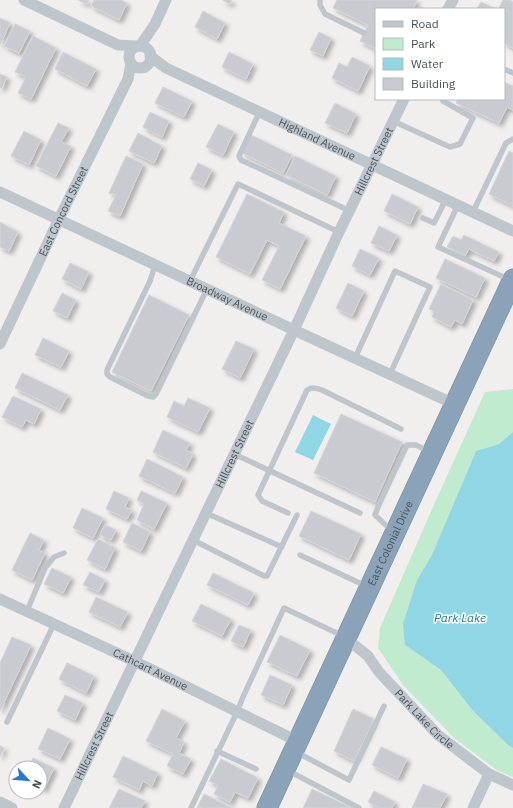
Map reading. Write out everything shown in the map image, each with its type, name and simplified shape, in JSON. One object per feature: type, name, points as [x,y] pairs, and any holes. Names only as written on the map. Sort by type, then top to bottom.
[{"type":"highway","name":"East Colonial Drive","points":[[267,808],[513,280]]},
{"type":"street","points":[[24,0],[118,45],[138,46],[148,50],[147,60]]},
{"type":"street","points":[[147,60],[155,24],[166,0]]},
{"type":"street","points":[[130,62],[130,52],[138,46],[155,24]]},
{"type":"street","points":[[118,45],[130,62],[135,66],[147,60]]},
{"type":"street","name":"Highland Avenue","points":[[147,60],[260,111],[513,231]]},
{"type":"street","name":"East Concord Street","points":[[0,344],[59,219],[128,79],[147,60]]},
{"type":"street","name":"East Concord Street","points":[[128,79],[130,62]]},
{"type":"street","name":"Hillcrest Street","points":[[64,808],[404,100]]},
{"type":"street","name":"Broadway Avenue","points":[[0,192],[454,404]]},
{"type":"street","name":"Cathcart Avenue","points":[[0,599],[134,661],[238,712],[297,746]]},
{"type":"street","name":"Park Lake Circle","points":[[347,639],[368,656],[379,672],[438,735],[489,774],[513,785]]},
{"type":"street","points":[[472,808],[489,774]]},
{"type":"street","points":[[0,802],[12,808]]},
{"type":"lane","points":[[320,0],[320,6],[325,14],[364,33]]},
{"type":"lane","points":[[393,121],[450,147],[460,144],[473,118],[442,100]]},
{"type":"lane","points":[[260,111],[238,156],[241,160],[350,211]]},
{"type":"lane","points":[[473,212],[506,143],[513,139]]},
{"type":"lane","points":[[190,281],[238,184],[340,232]]},
{"type":"lane","points":[[423,218],[434,224],[446,199]]},
{"type":"lane","points":[[458,205],[438,247],[513,280]]},
{"type":"lane","points":[[156,264],[150,282],[107,370],[107,374],[110,377],[148,396],[152,397],[156,394],[207,289]]},
{"type":"lane","points":[[355,358],[396,271],[430,287],[390,374]]},
{"type":"lane","points":[[288,513],[259,499],[258,495],[307,390],[311,388],[322,390],[401,429]]},
{"type":"lane","points":[[395,534],[375,515],[379,504],[407,445],[416,445],[432,453]]},
{"type":"lane","points":[[234,454],[360,513]]},
{"type":"lane","points":[[206,513],[282,547]]},
{"type":"lane","points":[[193,540],[264,576],[267,576],[270,573],[297,515]]},
{"type":"lane","points":[[27,611],[45,568],[54,557],[64,554]]},
{"type":"lane","points":[[300,555],[370,588]]},
{"type":"lane","points":[[190,808],[238,712],[243,697],[284,608],[347,639]]},
{"type":"lane","points":[[6,722],[54,624]]},
{"type":"lane","points":[[297,746],[349,780],[384,706]]},
{"type":"lane","points":[[218,751],[256,769]]},
{"type":"lane","points":[[286,769],[359,808]]},
{"type":"green space","points":[[513,389],[513,432],[499,444],[476,451],[432,556],[417,580],[405,645],[441,670],[473,711],[509,746],[513,748],[513,777],[498,771],[454,738],[403,685],[378,648],[380,628],[485,392]]},
{"type":"water","points":[[313,415],[331,424],[313,460],[295,452]]},
{"type":"water","name":"Park Lake","points":[[513,432],[513,748],[509,746],[473,711],[441,670],[405,645],[403,624],[417,580],[432,555],[476,451],[499,444]]},
{"type":"building","points":[[78,0],[89,0],[87,4]]},
{"type":"building","points":[[94,0],[121,0],[127,3],[119,20],[91,6]]},
{"type":"building","points":[[222,0],[232,0],[230,4]]},
{"type":"building","points":[[337,0],[417,0],[413,8],[375,8],[375,48],[360,41],[368,25],[333,8]]},
{"type":"building","points":[[503,0],[510,0],[513,2],[513,48],[505,44],[505,8],[499,8]]},
{"type":"building","points":[[481,2],[494,8],[478,8]]},
{"type":"building","points":[[203,11],[225,23],[217,39],[195,27]]},
{"type":"building","points":[[0,18],[10,23],[0,45]]},
{"type":"building","points":[[15,24],[30,31],[19,53],[4,46]]},
{"type":"building","points":[[319,32],[331,38],[323,56],[310,50]]},
{"type":"building","points":[[33,36],[56,48],[31,99],[18,93],[26,77],[15,72]]},
{"type":"building","points":[[63,52],[96,69],[87,86],[55,69]]},
{"type":"building","points":[[229,52],[253,64],[246,79],[222,67]]},
{"type":"building","points":[[352,57],[370,66],[358,91],[332,78],[339,63],[347,67]]},
{"type":"building","points":[[0,74],[7,77],[2,88],[0,88]]},
{"type":"building","points":[[505,82],[513,86],[513,110],[507,107],[499,123],[456,103],[458,100],[505,100]]},
{"type":"building","points":[[163,87],[192,101],[184,117],[155,103]]},
{"type":"building","points":[[335,103],[356,114],[347,133],[325,123]]},
{"type":"building","points":[[150,112],[169,121],[162,137],[143,127]]},
{"type":"building","points":[[58,123],[69,128],[61,142],[71,146],[56,176],[36,166]]},
{"type":"building","points":[[218,124],[234,132],[223,155],[206,147]]},
{"type":"building","points":[[24,131],[41,140],[29,165],[11,156]]},
{"type":"building","points":[[138,133],[162,146],[154,163],[129,151]]},
{"type":"building","points":[[251,135],[292,155],[283,173],[242,153]]},
{"type":"building","points":[[509,151],[513,153],[513,206],[489,194]]},
{"type":"building","points":[[126,156],[143,164],[120,216],[108,211],[116,195],[109,193]]},
{"type":"building","points":[[295,156],[336,176],[327,195],[286,175]]},
{"type":"building","points":[[198,163],[212,170],[204,186],[190,179]]},
{"type":"building","points":[[247,194],[284,212],[279,223],[306,236],[280,289],[262,280],[279,246],[267,240],[250,274],[216,257]]},
{"type":"building","points":[[392,194],[418,207],[410,224],[384,211]]},
{"type":"building","points":[[0,222],[18,232],[9,251],[0,247]]},
{"type":"building","points":[[379,226],[397,235],[389,251],[371,243]]},
{"type":"building","points":[[464,235],[499,252],[494,261],[469,249],[465,256],[447,247],[453,236],[461,240]]},
{"type":"building","points":[[360,249],[379,258],[370,275],[352,266]]},
{"type":"building","points":[[445,259],[485,278],[476,297],[436,278]]},
{"type":"building","points":[[70,263],[89,272],[81,289],[62,279]]},
{"type":"building","points":[[348,283],[364,291],[352,316],[336,308]]},
{"type":"building","points":[[441,284],[473,300],[462,324],[455,320],[451,327],[432,317],[434,311],[429,309]]},
{"type":"building","points":[[62,293],[76,300],[67,318],[53,311]]},
{"type":"building","points":[[149,295],[189,315],[151,391],[112,372]]},
{"type":"building","points":[[43,338],[69,351],[61,367],[35,355]]},
{"type":"building","points":[[236,341],[254,349],[240,378],[222,369]]},
{"type":"building","points":[[22,373],[68,395],[60,410],[15,388]]},
{"type":"building","points":[[13,396],[41,409],[34,424],[26,420],[22,427],[2,417]]},
{"type":"building","points":[[188,398],[210,408],[198,432],[167,417],[174,401],[184,406]]},
{"type":"building","points":[[341,414],[402,442],[375,502],[314,473]]},
{"type":"building","points":[[163,430],[190,443],[186,450],[193,454],[186,468],[153,452]]},
{"type":"building","points":[[147,459],[183,477],[175,493],[139,476]]},
{"type":"building","points":[[114,491],[129,498],[125,507],[132,510],[127,519],[106,509]]},
{"type":"building","points":[[141,491],[167,503],[154,529],[137,520],[144,504],[137,500]]},
{"type":"building","points":[[82,508],[103,518],[93,538],[73,528]]},
{"type":"building","points":[[311,511],[361,534],[349,560],[299,536]]},
{"type":"building","points":[[132,523],[150,532],[141,551],[123,542]]},
{"type":"building","points":[[105,525],[116,530],[111,540],[100,535]]},
{"type":"building","points":[[30,533],[44,540],[39,550],[45,553],[32,580],[12,570]]},
{"type":"building","points":[[98,539],[115,548],[105,569],[87,560]]},
{"type":"building","points":[[52,568],[71,577],[63,593],[44,584]]},
{"type":"building","points":[[90,572],[105,580],[99,592],[83,585]]},
{"type":"building","points":[[213,573],[254,593],[248,605],[207,585]]},
{"type":"building","points":[[96,597],[128,612],[120,627],[89,612]]},
{"type":"building","points":[[201,604],[231,619],[222,636],[192,621]]},
{"type":"building","points":[[239,625],[251,630],[243,647],[231,641]]},
{"type":"building","points":[[280,635],[310,650],[297,676],[267,662]]},
{"type":"building","points":[[12,637],[31,645],[0,711],[0,663]]},
{"type":"building","points":[[67,663],[94,676],[86,693],[59,679]]},
{"type":"building","points":[[270,675],[292,685],[283,705],[261,695]]},
{"type":"building","points":[[65,695],[83,703],[75,720],[57,711]]},
{"type":"building","points":[[162,709],[185,721],[176,738],[184,742],[179,753],[191,759],[183,774],[167,766],[173,754],[146,741]]},
{"type":"building","points":[[353,709],[374,719],[354,761],[334,751]]},
{"type":"building","points":[[48,728],[70,739],[60,759],[38,749]]},
{"type":"building","points":[[0,746],[4,748],[0,757]]},
{"type":"building","points":[[381,747],[407,759],[398,778],[372,765]]},
{"type":"building","points":[[123,756],[158,773],[152,786],[143,781],[139,790],[113,777]]},
{"type":"building","points":[[221,759],[258,778],[248,798],[235,792],[230,802],[214,794],[218,785],[209,781]]},
{"type":"building","points":[[48,765],[54,768],[48,781]]},
{"type":"building","points":[[423,784],[447,794],[440,808],[412,808]]},
{"type":"building","points":[[119,789],[145,801],[141,808],[109,808]]},
{"type":"building","points":[[312,789],[352,808],[303,808]]},
{"type":"building","points":[[374,791],[395,802],[392,808],[378,808],[368,802]]},
{"type":"building","points":[[204,794],[232,808],[197,808]]}]
